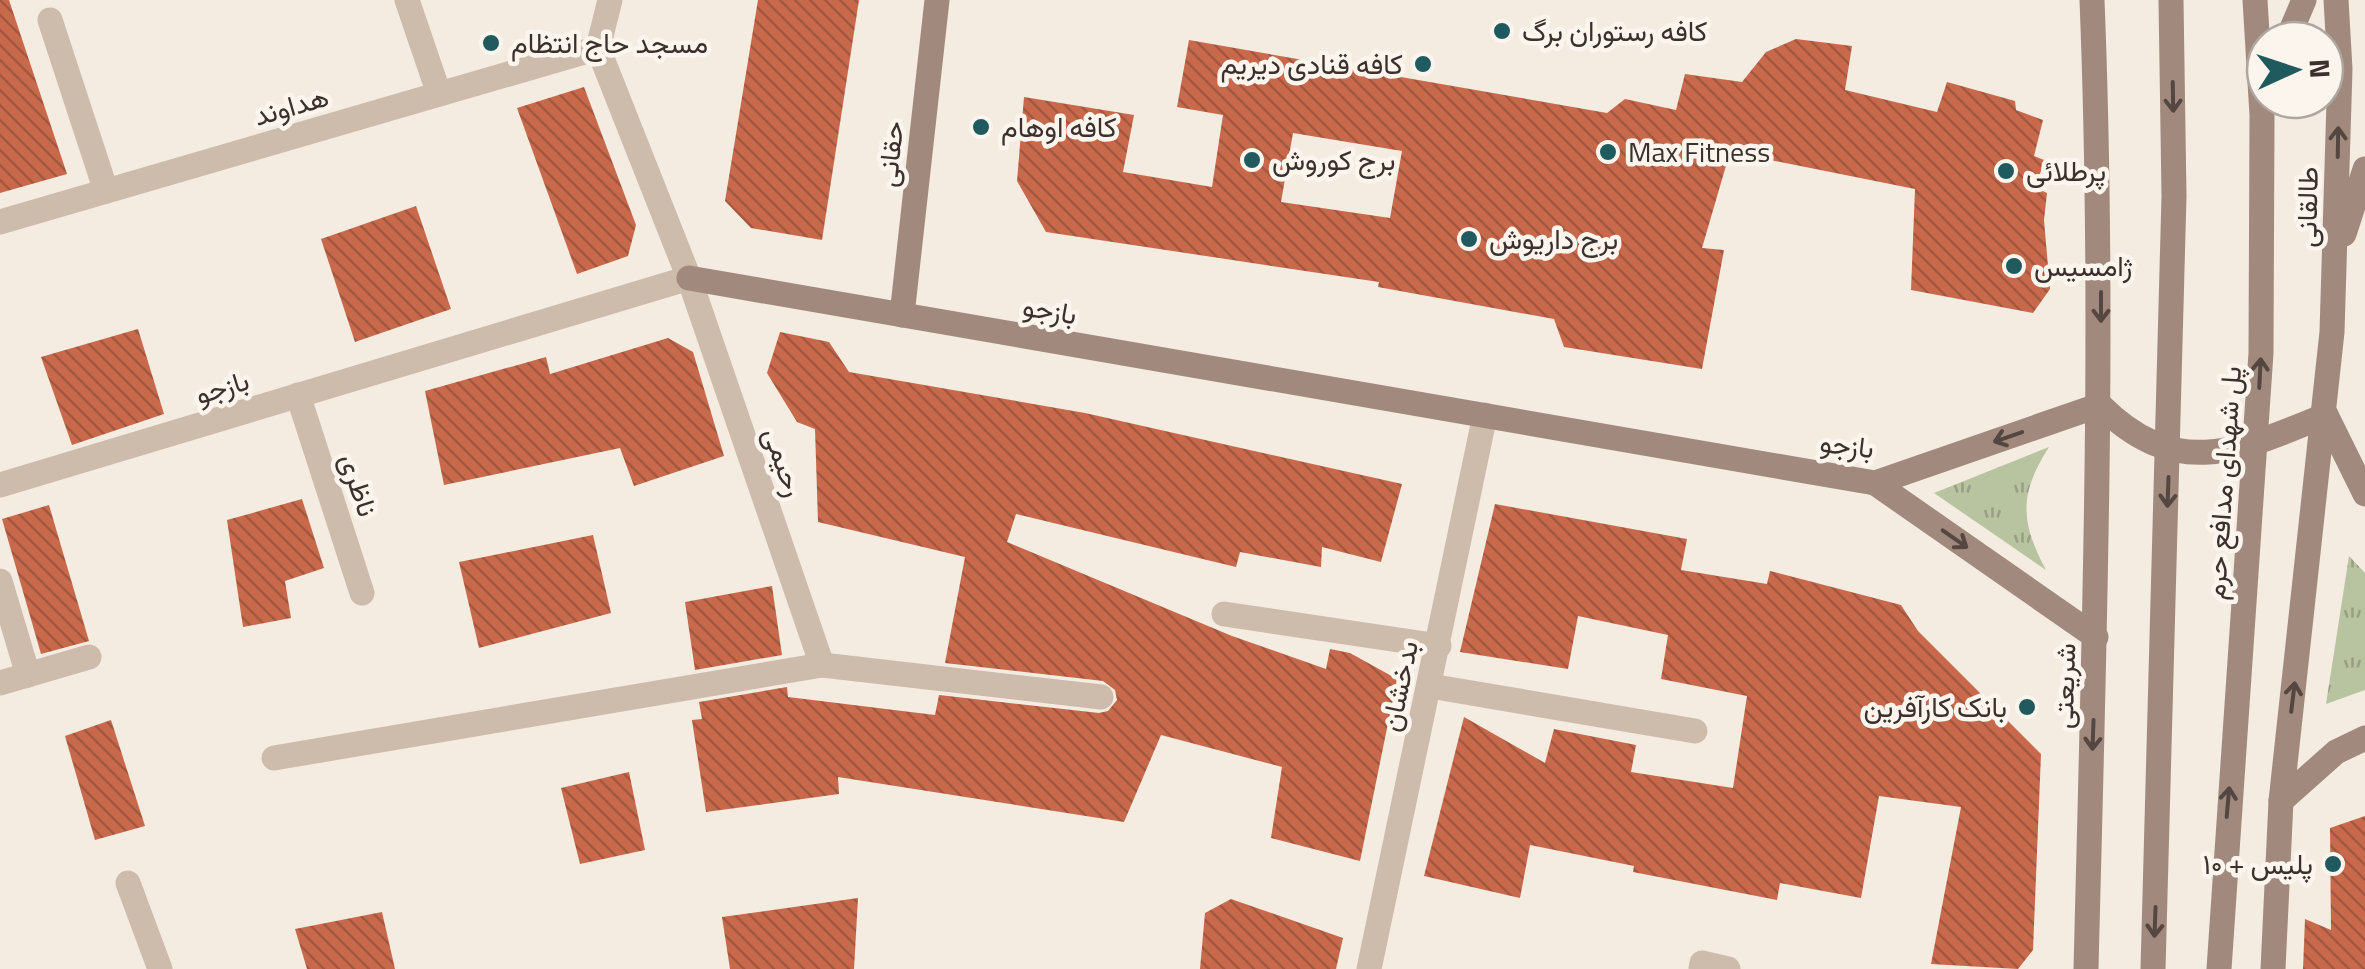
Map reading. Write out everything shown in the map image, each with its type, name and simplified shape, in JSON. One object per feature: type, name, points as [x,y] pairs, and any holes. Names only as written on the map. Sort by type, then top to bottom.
[{"type":"main road","name":"حقانی","points":[[902,315],[937,0]]},
{"type":"main road","points":[[2092,0],[2100,200],[2100,405],[2126,431],[2152,446],[2192,454],[2231,451],[2326,414]]},
{"type":"main road","name":"پل شهدای مدافع حرم","points":[[2154,969],[2174,196],[2171,0]]},
{"type":"main road","name":"طالقانی","points":[[2326,414],[2336,262],[2340,68],[2336,0]]},
{"type":"main road","name":"پل شهدای مدافع حرم","points":[[2219,969],[2261,353],[2264,120]]},
{"type":"main road","points":[[2336,262],[2365,169]]},
{"type":"main road","name":"بازجو","points":[[689,278],[1874,483],[2100,405]]},
{"type":"main road","name":"شریعتی","points":[[2086,969],[2100,405]]},
{"type":"main road","points":[[2326,414],[2365,494]]},
{"type":"main road","points":[[2273,969],[2281,802],[2326,414]]},
{"type":"main road","points":[[1874,483],[2096,637]]},
{"type":"main road","points":[[2281,802],[2336,752],[2365,738]]},
{"type":"street","points":[[407,0],[438,94]]},
{"type":"street","points":[[598,48],[610,0]]},
{"type":"street","points":[[50,20],[106,191]]},
{"type":"street","name":"هداوند","points":[[0,222],[598,48]]},
{"type":"street","name":"رحیمی","points":[[598,48],[689,278],[822,666]]},
{"type":"street","name":"بازجو","points":[[0,485],[689,278]]},
{"type":"street","name":"ناظری","points":[[298,395],[362,593]]},
{"type":"street","name":"بدخشان","points":[[1369,969],[1485,415]]},
{"type":"street","points":[[0,581],[28,675]]},
{"type":"street","points":[[1224,614],[1439,646]]},
{"type":"street","points":[[0,683],[89,657]]},
{"type":"street","points":[[274,758],[822,666],[1102,697]]},
{"type":"street","points":[[1430,686],[1695,731]]},
{"type":"street","points":[[128,882],[160,969]]},
{"type":"street","points":[[1701,969],[1702,963],[1728,969]]},
{"type":"green space","points":[[2049,447],[2032,479],[2026,508],[2031,537],[2046,570],[1934,493]]},
{"type":"green space","points":[[2349,556],[2365,573],[2365,690],[2326,704]]},
{"type":"building","points":[[0,0],[9,0],[67,174],[0,193]]},
{"type":"building","points":[[758,0],[859,0],[822,240],[751,228],[725,201]]},
{"type":"building","points":[[1796,39],[1852,46],[1845,90],[1937,112],[1947,82],[2015,101],[2016,110],[2043,120],[2034,156],[2044,160],[2036,188],[2047,193],[2044,220],[2050,289],[2033,313],[1911,290],[1915,189],[1730,152],[1702,248],[1724,250],[1702,369],[1564,347],[1554,319],[1378,287],[1379,282],[1046,232],[1017,181],[1024,97],[1134,115],[1123,172],[1212,187],[1223,115],[1177,107],[1189,40],[1607,113],[1625,99],[1676,110],[1685,74],[1742,82],[1766,52]],"holes":[[[1293,133],[1402,151],[1390,218],[1281,202]]]},
{"type":"building","points":[[584,87],[636,225],[628,256],[577,274],[517,108]]},
{"type":"building","points":[[416,206],[451,309],[355,342],[321,239]]},
{"type":"building","points":[[138,329],[164,414],[72,445],[41,357]]},
{"type":"building","points":[[780,332],[829,342],[849,372],[1085,413],[1402,484],[1381,562],[1322,547],[1321,567],[1240,552],[1236,567],[1016,514],[1007,542],[1232,636],[1326,669],[1330,649],[1350,653],[1397,679],[1360,861],[1271,838],[1282,767],[1161,735],[1124,822],[838,777],[839,794],[706,812],[692,720],[702,719],[699,702],[787,687],[788,697],[935,715],[939,695],[1099,713],[1108,711],[1117,700],[1115,690],[1103,681],[945,663],[965,557],[818,522],[815,429],[797,422],[767,373]]},
{"type":"building","points":[[668,338],[693,352],[724,456],[634,486],[620,448],[444,485],[425,391],[546,357],[550,374]]},
{"type":"building","points":[[302,499],[324,568],[285,581],[291,618],[243,627],[227,520]]},
{"type":"building","points":[[1495,504],[1687,539],[1681,570],[1767,584],[1770,571],[1901,605],[1918,631],[2041,754],[2033,950],[2018,969],[1931,964],[1961,807],[1879,796],[1861,898],[1780,883],[1777,900],[1633,872],[1634,866],[1530,845],[1520,898],[1424,876],[1464,717],[1545,763],[1554,729],[1636,745],[1631,772],[1733,788],[1747,696],[1661,679],[1668,635],[1578,616],[1568,669],[1460,652]]},
{"type":"building","points":[[49,505],[89,641],[41,654],[2,519]]},
{"type":"building","points":[[593,535],[611,613],[479,648],[459,562]]},
{"type":"building","points":[[772,586],[782,655],[695,670],[685,602]]},
{"type":"building","points":[[111,720],[145,826],[95,840],[65,736]]},
{"type":"building","points":[[629,772],[645,850],[580,864],[561,788]]},
{"type":"building","points":[[2365,816],[2365,969],[2303,969],[2305,919],[2331,930],[2330,828]]},
{"type":"building","points":[[858,898],[854,969],[730,969],[722,917]]},
{"type":"building","points":[[1231,899],[1343,938],[1336,969],[1200,969],[1205,913]]},
{"type":"building","points":[[382,912],[395,969],[307,969],[295,929]]},
{"type":"place","name":"کافه رستوران برگ","points":[[1502,31]]},
{"type":"place","name":"مسجد حاج انتظام","points":[[491,43]]},
{"type":"place","name":"کافه قنادی دیریم","points":[[1423,64]]},
{"type":"place","name":"کافه اوهام","points":[[981,127]]},
{"type":"place","name":"Max Fitness","points":[[1608,152]]},
{"type":"place","name":"برج کوروش","points":[[1252,160]]},
{"type":"place","name":"پرطلائی","points":[[2006,171]]},
{"type":"place","name":"برج داریوش","points":[[1469,239]]},
{"type":"place","name":"ژامسیس","points":[[2014,266]]},
{"type":"place","name":"بانک کارآفرین","points":[[2027,707]]},
{"type":"place","name":"پلیس + ۱۰","points":[[2333,864]]}]
